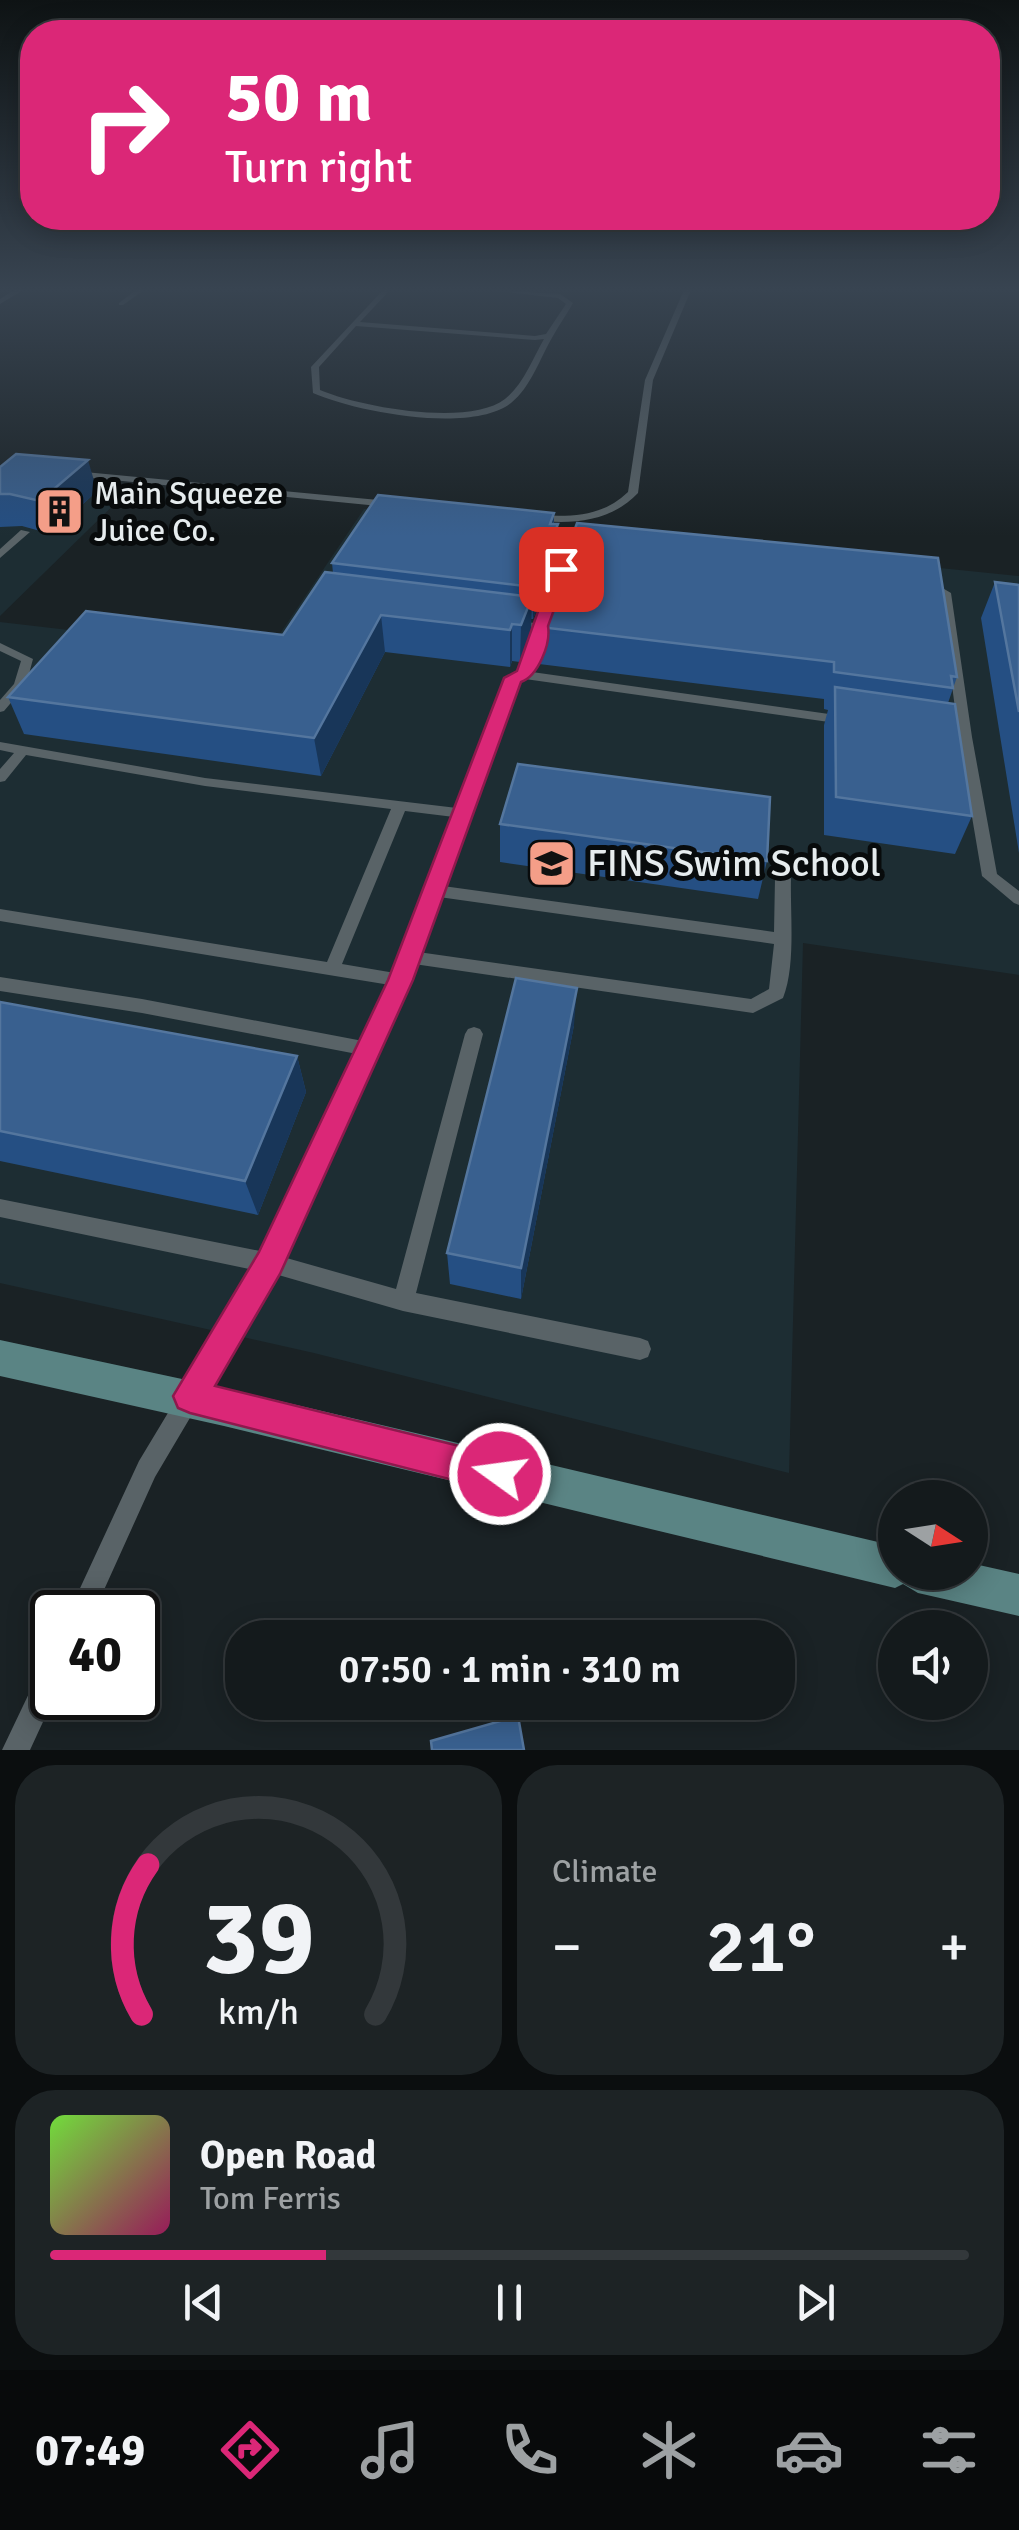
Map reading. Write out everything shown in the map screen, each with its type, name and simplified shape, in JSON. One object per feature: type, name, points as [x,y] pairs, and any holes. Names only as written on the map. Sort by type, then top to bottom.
[{"type":"street","points":[[0,1358],[190,1396],[655,1513],[878,1563]]},
{"type":"street","points":[[988,1589],[1019,1596]]},
{"type":"lane","points":[[315,372],[316,390],[358,407],[468,416],[506,403],[526,372]]},
{"type":"lane","points":[[531,518],[573,520],[596,516],[622,506],[633,493],[653,372]]},
{"type":"lane","points":[[58,473],[399,505]]},
{"type":"lane","points":[[0,555],[25,532]]},
{"type":"lane","points":[[525,674],[542,634],[540,626],[559,575]]},
{"type":"lane","points":[[913,578],[945,593],[990,876],[1019,899]]},
{"type":"lane","points":[[501,622],[540,626]]},
{"type":"lane","points":[[0,647],[27,659],[20,685],[2,704]]},
{"type":"lane","points":[[91,1590],[147,1469],[270,1263],[400,980],[513,678],[525,674],[850,721]]},
{"type":"lane","points":[[946,734],[965,736]]},
{"type":"lane","points":[[0,746],[204,782],[462,813]]},
{"type":"lane","points":[[0,778],[23,750]]},
{"type":"lane","points":[[332,969],[400,806]]},
{"type":"lane","points":[[409,957],[753,1006],[777,993],[783,878]]},
{"type":"lane","points":[[434,890],[782,939]]},
{"type":"lane","points":[[0,915],[400,980]]},
{"type":"lane","points":[[0,984],[142,1006],[368,1049]]},
{"type":"lane","points":[[403,1301],[474,1034]]},
{"type":"lane","points":[[0,1208],[270,1263],[403,1301],[640,1349]]},
{"type":"lane","points":[[16,1750],[30,1720]]},
{"type":"shaded area","points":[[0,472],[133,486],[0,616]]},
{"type":"shaded area","points":[[364,509],[1019,576],[1019,975],[803,943],[789,1473],[314,1353],[0,1283],[0,622],[267,653]]},
{"type":"building","points":[[16,454],[88,460],[40,501],[0,494],[0,467]]},
{"type":"building","points":[[378,495],[554,513],[550,524],[558,524],[533,587],[332,563]]},
{"type":"building","points":[[577,523],[938,558],[957,677],[951,676],[953,688],[834,672],[834,662],[540,627]]},
{"type":"building","points":[[325,572],[532,597],[521,625],[512,624],[510,630],[381,615],[314,738],[8,697],[86,611],[283,635]]},
{"type":"building","points":[[995,582],[1019,585],[1019,712]]},
{"type":"building","points":[[835,687],[955,704],[972,816],[836,797]]},
{"type":"building","points":[[518,764],[770,797],[767,861],[500,824]]},
{"type":"building","points":[[516,978],[577,988],[521,1268],[447,1253]]},
{"type":"building","points":[[0,1002],[297,1056],[245,1181],[0,1131]]},
{"type":"building","points":[[504,1720],[519,1720],[524,1750],[432,1750],[431,1741]]},
{"type":"place","name":"Main Squeeze Juice Co.","points":[[59,511]]},
{"type":"place","name":"FINS Swim School","points":[[552,863]]},
{"type":"route","points":[[500,1474],[190,1396],[270,1263],[400,980],[513,678],[525,674],[542,634],[540,626],[561,569]]}]
